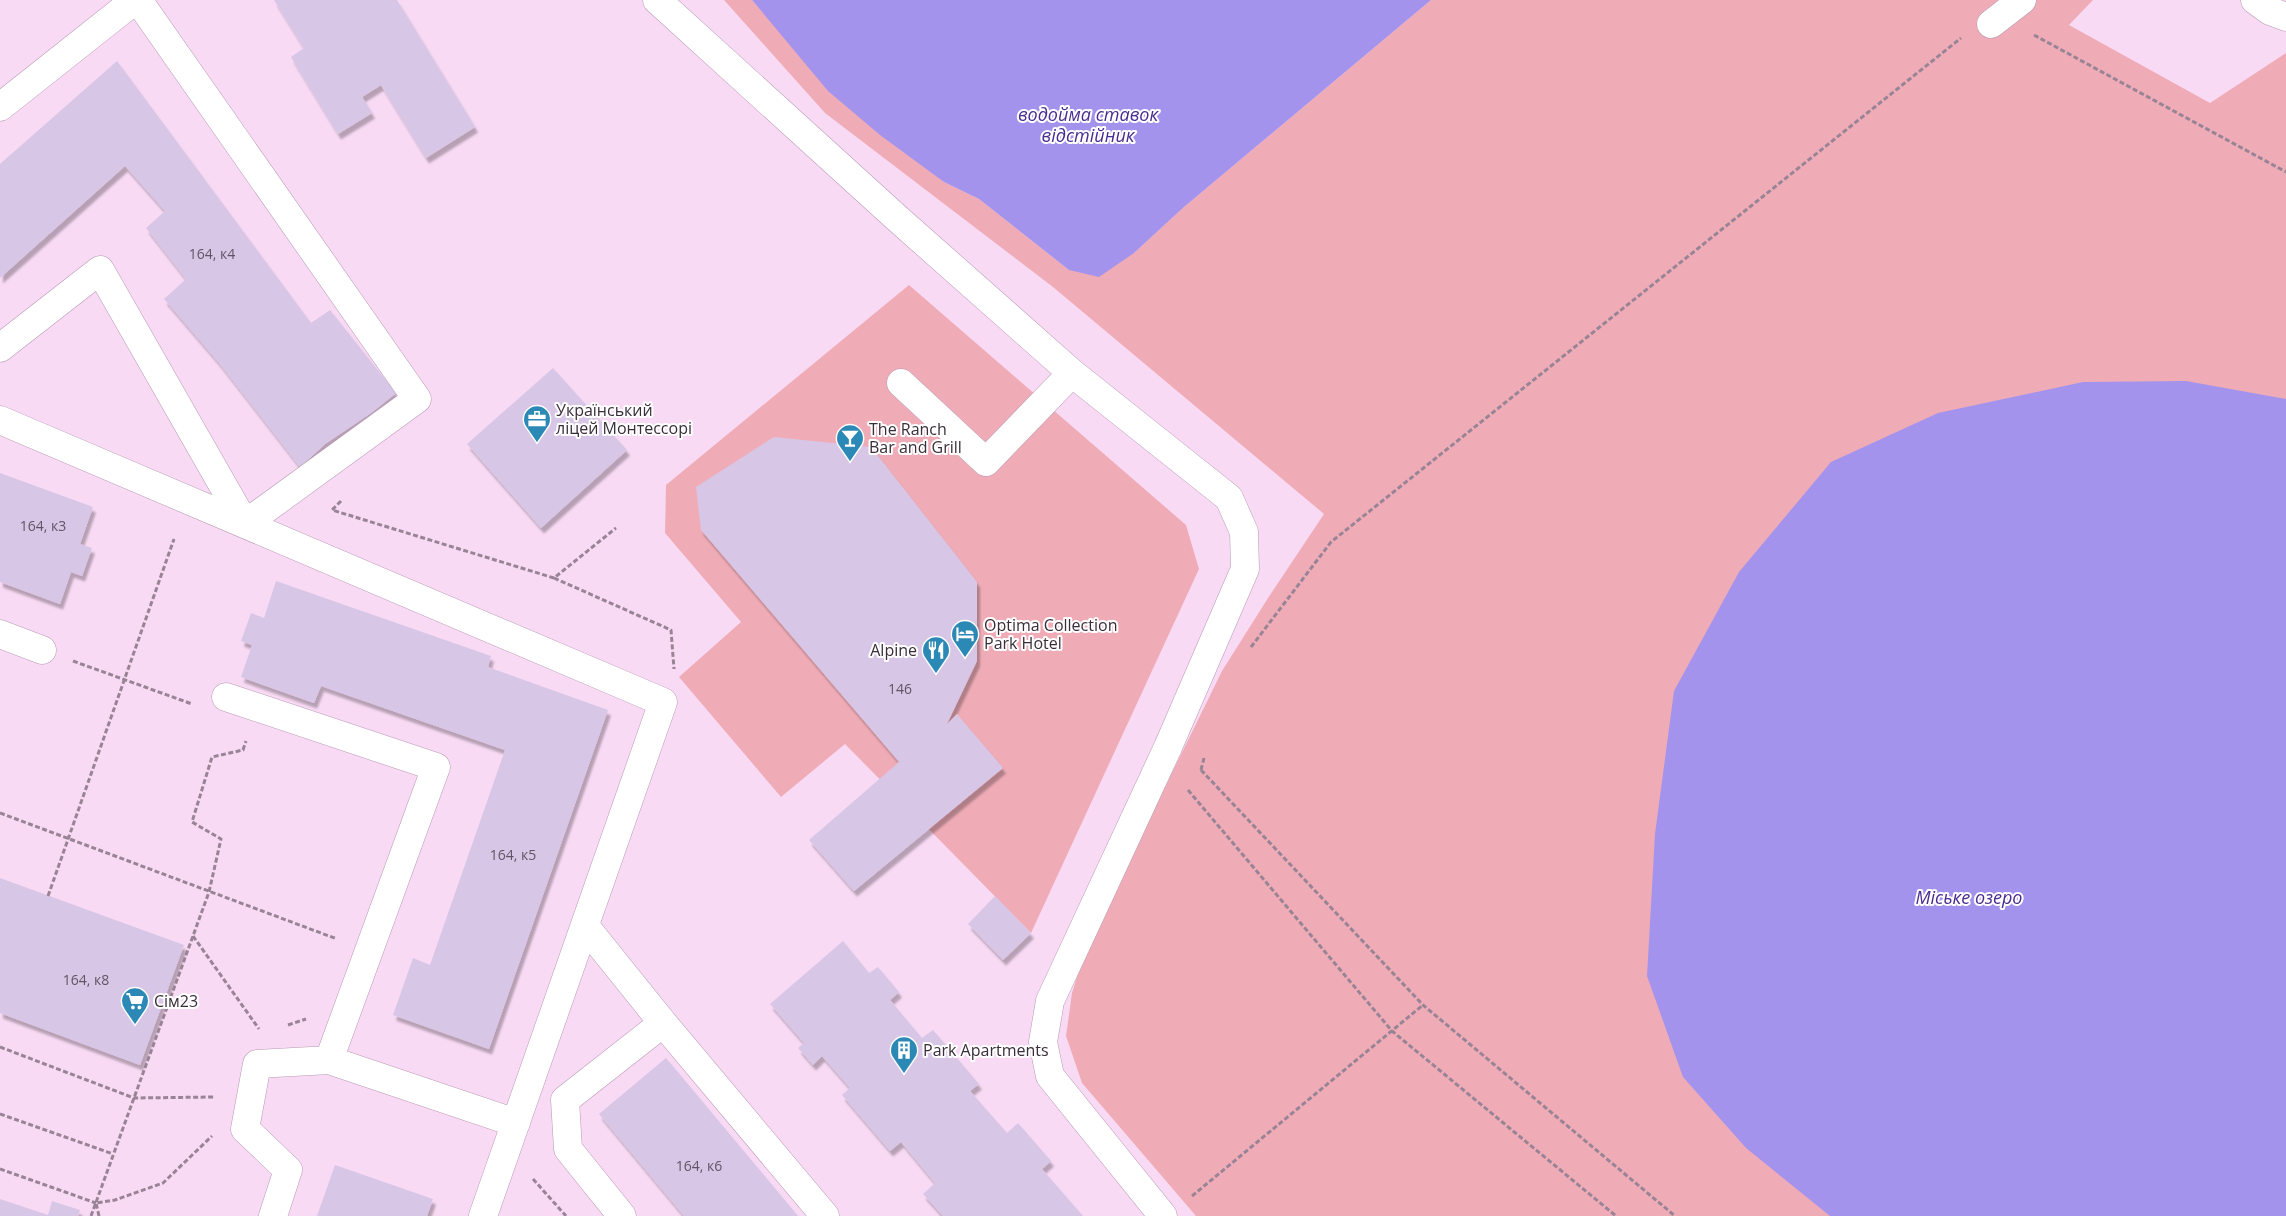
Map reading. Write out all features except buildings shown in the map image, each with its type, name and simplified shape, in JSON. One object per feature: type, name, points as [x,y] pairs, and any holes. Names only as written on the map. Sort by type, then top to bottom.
[{"type":"street","points":[[0,107],[136,0],[417,399],[245,524]]},
{"type":"street","points":[[657,0],[890,213],[1072,373],[1229,498],[1244,532],[1244,569],[1165,753],[1050,1000],[1043,1042],[1050,1076],[1163,1216]]},
{"type":"street","points":[[1991,24],[2022,0]]},
{"type":"street","points":[[2255,0],[2270,11],[2286,17]]},
{"type":"street","points":[[0,348],[100,270],[245,524]]},
{"type":"street","points":[[901,383],[986,462],[1072,373]]},
{"type":"street","points":[[0,420],[663,702],[483,1216]]},
{"type":"street","points":[[0,634],[42,650]]},
{"type":"street","points":[[226,697],[436,767],[329,1060]]},
{"type":"street","points":[[585,926],[663,1023],[825,1216]]},
{"type":"street","points":[[622,1216],[568,1149],[566,1100],[663,1023]]},
{"type":"street","points":[[273,1216],[288,1170],[244,1129],[257,1064],[329,1060],[516,1123]]},
{"type":"path","points":[[1246,655],[1331,542],[1971,30],[1991,24],[2019,28],[2047,41],[2286,172]]},
{"type":"path","points":[[332,510],[554,578],[616,528]]},
{"type":"path","points":[[48,896],[174,539]]},
{"type":"path","points":[[42,650],[197,706]]},
{"type":"path","points":[[91,1216],[209,892],[221,838],[192,822],[212,757],[243,750],[248,734]]},
{"type":"path","points":[[1165,753],[1201,770],[1423,1005],[1675,1216]]},
{"type":"path","points":[[1165,753],[1392,1031],[1616,1216]]},
{"type":"path","points":[[1201,770],[1205,754]]},
{"type":"path","points":[[0,813],[369,952]]},
{"type":"path","points":[[193,935],[262,1032]]},
{"type":"path","points":[[1213,1179],[1423,1005]]},
{"type":"path","points":[[280,1027],[307,1019]]},
{"type":"path","points":[[0,1047],[134,1098],[216,1097]]},
{"type":"path","points":[[0,1114],[113,1154]]},
{"type":"path","points":[[0,1169],[96,1203],[115,1200],[163,1183],[218,1130]]},
{"type":"path","points":[[530,1175],[566,1216]]},
{"type":"path","points":[[96,1203],[99,1216]]},
{"type":"shaded area","points":[[724,0],[752,0],[772,23],[944,182],[979,199],[1069,270],[1134,253],[1184,207],[1431,0],[2093,0],[2069,25],[2210,103],[2286,53],[2286,1216],[1196,1216],[1082,1083],[1066,1036],[1072,993],[1086,948],[1222,671],[1324,514],[1053,287],[825,113]]},
{"type":"shaded area","name":"Optima Collection Park Hotel","points":[[909,285],[1186,525],[1199,569],[1031,933],[845,744],[781,797],[679,677],[741,622],[665,533],[666,485]]},
{"type":"water","name":"водойма ставок відстійник","points":[[752,0],[1431,0],[1184,207],[1134,253],[1099,277],[1069,270],[979,199],[944,182],[880,135],[828,91]]},
{"type":"water","name":"Міське озеро","points":[[2186,381],[2286,399],[2286,1216],[1830,1216],[1746,1148],[1683,1077],[1647,976],[1655,834],[1674,691],[1739,572],[1831,462],[1938,413],[2083,382]]},
{"type":"place","name":"Український ліцей Монтессорі","points":[[537,443]]},
{"type":"place","name":"The Ranch Bar and Grill","points":[[850,462]]},
{"type":"place","name":"Optima Collection Park Hotel","points":[[965,658]]},
{"type":"place","name":"Alpine","points":[[936,674]]},
{"type":"place","name":"Сім23","points":[[135,1025]]},
{"type":"place","name":"Park Apartments","points":[[904,1074]]}]
